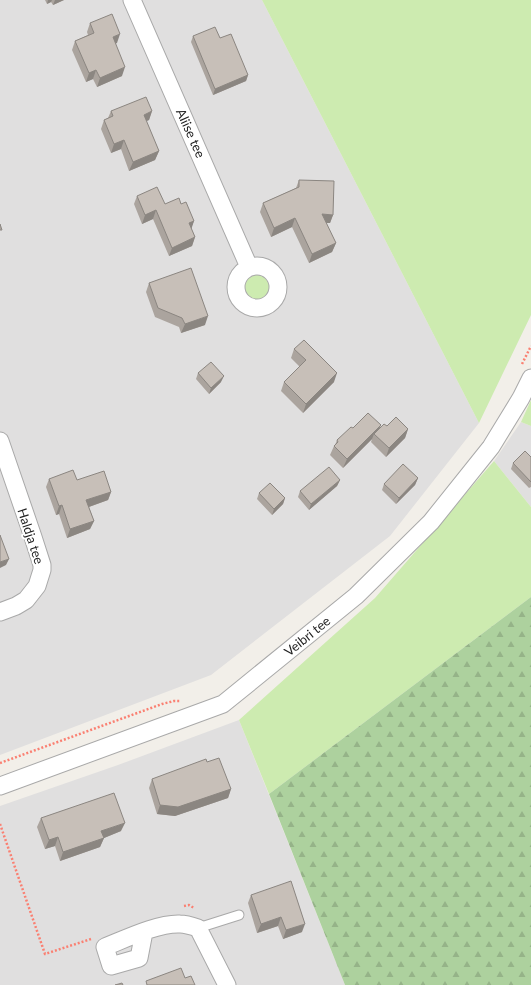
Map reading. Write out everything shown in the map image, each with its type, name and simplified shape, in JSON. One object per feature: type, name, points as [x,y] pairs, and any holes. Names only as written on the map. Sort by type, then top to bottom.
[{"type":"street","name":"Aliise tee","points":[[132,0],[249,267]]},
{"type":"street","name":"Veibri tee","points":[[0,786],[223,704],[356,596],[431,522],[492,447],[521,398],[526,372]]},
{"type":"street","name":"Haldja tee","points":[[0,442],[33,537],[42,565],[42,570],[37,586],[26,600],[16,606],[0,612]]},
{"type":"street","points":[[144,932],[169,925],[188,925],[198,928],[227,985]]},
{"type":"lane","points":[[198,928],[239,914]]},
{"type":"path","points":[[526,372],[531,346]]},
{"type":"path","points":[[0,763],[174,700],[188,701]]},
{"type":"path","points":[[0,824],[45,954],[98,936]]},
{"type":"path","points":[[182,907],[189,905],[215,923]]},
{"type":"shaded area","points":[[0,0],[262,0],[479,423],[390,536],[211,675],[0,755]]},
{"type":"shaded area","points":[[521,422],[531,426],[531,507],[494,461]]},
{"type":"shaded area","points":[[239,720],[345,985],[0,985],[0,806],[118,765]]},
{"type":"green space","points":[[262,0],[531,0],[531,315],[479,423]]},
{"type":"green space","points":[[253,271],[259,271],[268,275],[272,287],[268,299],[259,303],[253,303],[244,299],[240,290],[240,284],[244,275]]},
{"type":"green space","points":[[531,400],[531,426],[521,422]]},
{"type":"green space","points":[[494,461],[531,507],[531,597],[269,794],[239,720],[375,598]]},
{"type":"green space","points":[[531,597],[531,985],[345,985],[269,794]]},
{"type":"building","points":[[112,14],[120,34],[113,37],[125,67],[100,78],[96,70],[89,73],[75,41],[94,33],[90,23]]},
{"type":"building","points":[[215,27],[220,38],[231,34],[248,75],[215,89],[193,36]]},
{"type":"building","points":[[146,97],[152,111],[144,115],[159,151],[133,162],[124,140],[114,144],[104,120],[113,116],[111,111]]},
{"type":"building","points":[[299,180],[334,181],[333,215],[322,214],[336,243],[312,254],[295,218],[274,228],[263,203],[299,187]]},
{"type":"building","points":[[157,187],[165,204],[179,198],[181,204],[186,202],[194,221],[189,223],[195,237],[172,248],[156,210],[145,215],[137,196]]},
{"type":"building","points":[[191,268],[208,316],[185,324],[182,318],[158,308],[149,283]]},
{"type":"building","points":[[304,340],[337,373],[306,404],[284,382],[306,360],[294,349]]},
{"type":"building","points":[[211,362],[224,376],[211,388],[198,373]]},
{"type":"building","points":[[368,413],[381,425],[347,459],[334,446],[338,442],[337,440],[351,427],[353,428]]},
{"type":"building","points":[[396,417],[408,429],[389,448],[374,434],[384,424],[387,426]]},
{"type":"building","points":[[525,451],[531,457],[531,482],[513,463]]},
{"type":"building","points":[[403,464],[418,478],[399,498],[384,484]]},
{"type":"building","points":[[329,467],[340,480],[311,504],[300,491]]},
{"type":"building","points":[[73,470],[77,480],[104,471],[111,492],[86,500],[94,521],[70,529],[62,505],[59,506],[49,479]]},
{"type":"building","points":[[270,483],[285,498],[274,509],[259,493]]},
{"type":"building","points":[[0,535],[9,559],[0,562]]},
{"type":"building","points":[[219,758],[231,789],[178,807],[160,805],[152,779],[206,759],[207,762]]},
{"type":"building","points":[[114,793],[125,823],[101,831],[104,838],[63,852],[58,837],[49,840],[41,818]]},
{"type":"building","points":[[291,881],[305,924],[286,930],[281,917],[261,924],[251,895]]},
{"type":"building","points":[[181,968],[185,978],[191,976],[195,985],[147,985],[146,981]]}]
